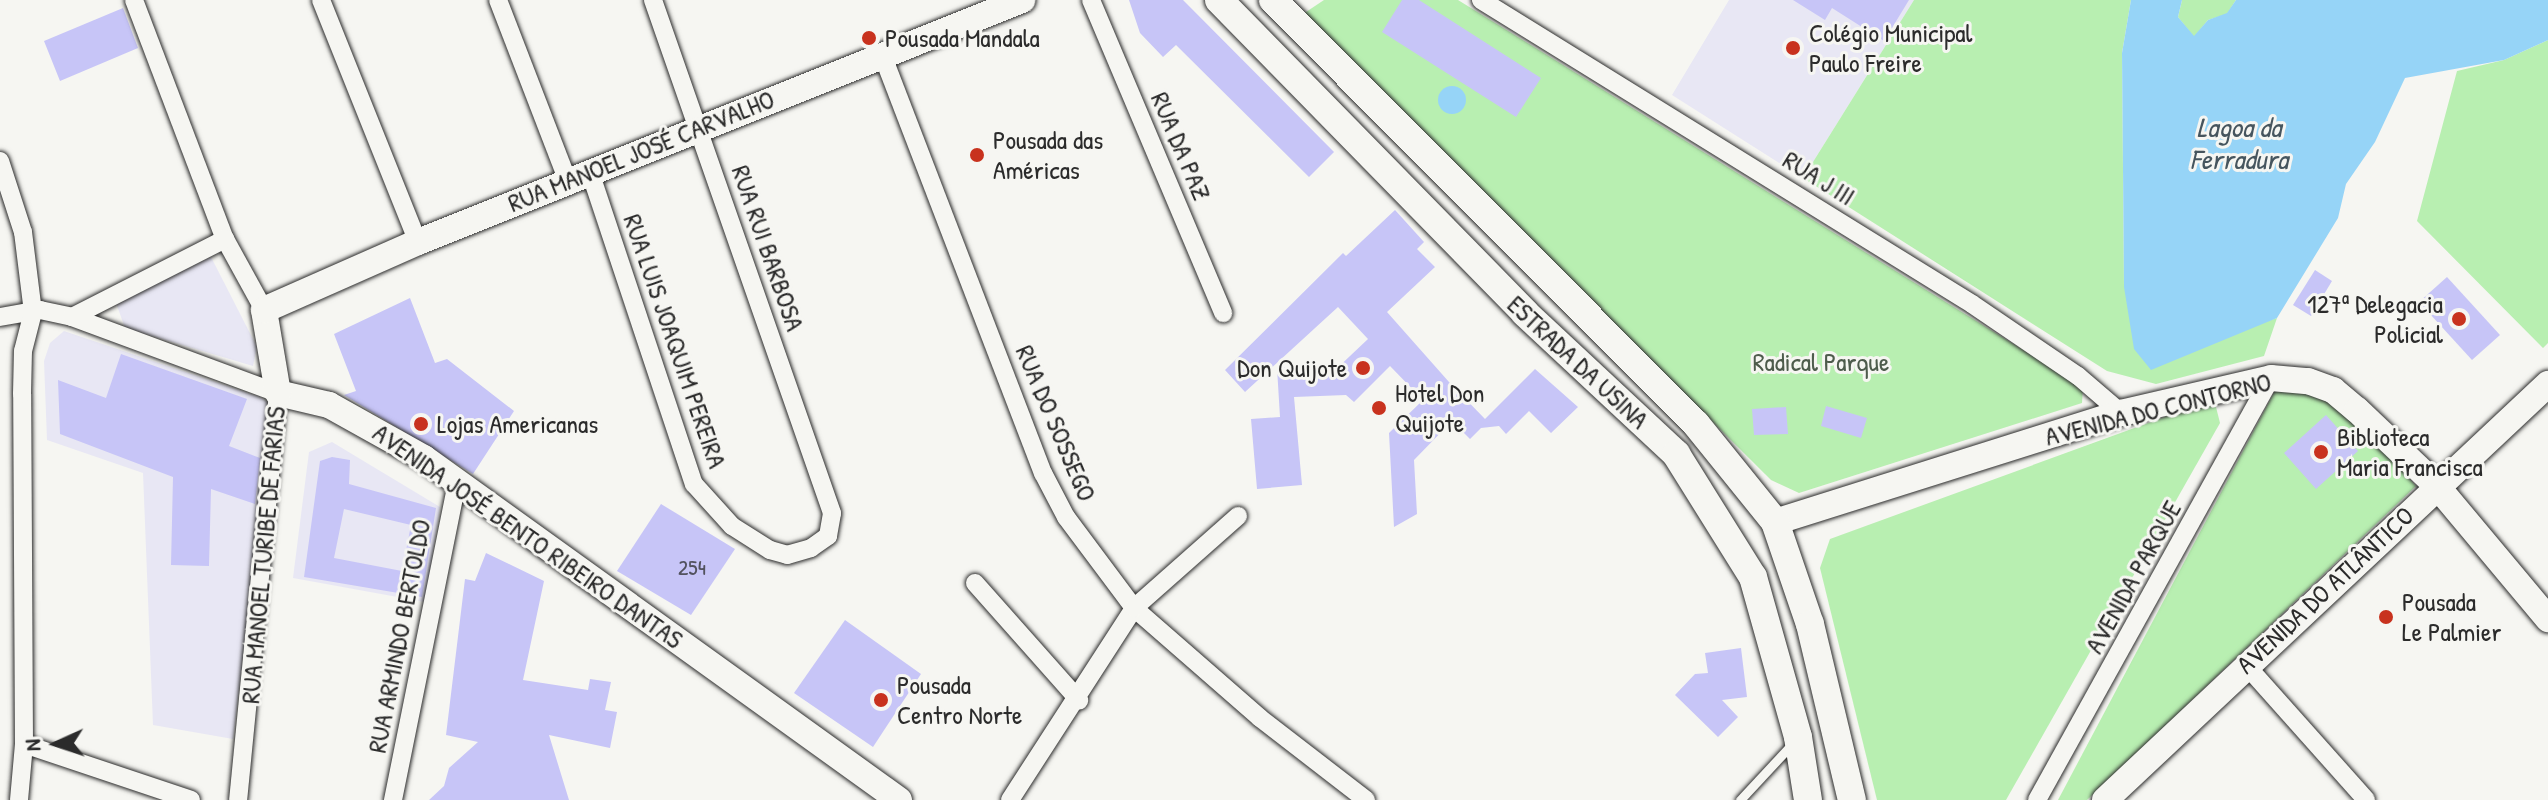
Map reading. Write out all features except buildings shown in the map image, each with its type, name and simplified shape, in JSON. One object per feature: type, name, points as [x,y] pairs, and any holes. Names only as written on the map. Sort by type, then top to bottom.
[{"type":"main road","name":"ESTRADA DA USINA","points":[[1219,0],[1525,313],[1676,454],[1753,577],[1798,737],[1808,800]]},
{"type":"main road","name":"ESTRADA DA USINA","points":[[1273,0],[1696,424],[1775,522],[1810,624],[1852,800]]},
{"type":"main road","points":[[1676,454],[1680,432],[1696,424]]},
{"type":"street","points":[[134,0],[225,239],[264,310]]},
{"type":"street","points":[[321,0],[418,242]]},
{"type":"street","name":"RUA LUIS JOAQUIM PEREIRA","points":[[498,0],[579,176],[694,484],[732,526],[787,555],[828,536],[832,513]]},
{"type":"street","name":"RUA RUI BARBOSA","points":[[653,0],[832,513]]},
{"type":"street","name":"RUA MANOEL JOSÉ CARVALHO","points":[[264,310],[579,176],[1022,0]]},
{"type":"street","name":"RUA DA PAZ","points":[[1091,0],[1223,313]]},
{"type":"street","name":"RUA J III","points":[[1481,0],[1972,304],[2121,413]]},
{"type":"street","name":"RUA DO SOSSEGO","points":[[882,54],[1043,473],[1066,517],[1134,608],[1260,718],[1366,800]]},
{"type":"street","points":[[0,161],[23,232],[33,312],[23,351],[24,744],[19,800]]},
{"type":"street","points":[[72,317],[225,239]]},
{"type":"street","name":"RUA MANOEL TURIBE DE FARIAS","points":[[238,800],[278,393],[264,310]]},
{"type":"street","name":"AVENIDA JOSÉ BENTO RIBEIRO DANTAS","points":[[0,317],[33,312],[72,317],[278,393],[329,405],[370,425],[457,483],[899,800]]},
{"type":"street","name":"AVENIDA DO CONTORNO","points":[[1775,522],[2121,413],[2271,378],[2308,381],[2333,390],[2436,485],[2548,619]]},
{"type":"street","name":"AVENIDA PARQUE","points":[[2037,800],[2271,378]]},
{"type":"street","name":"AVENIDA DO ATLÂNTICO","points":[[2105,800],[2245,664],[2548,384]]},
{"type":"street","name":"RUA ARMINDO BERTOLDO","points":[[393,800],[457,483]]},
{"type":"street","points":[[1010,800],[1079,700],[1134,608],[1238,516]]},
{"type":"street","points":[[975,583],[1079,700]]},
{"type":"street","points":[[2245,664],[2366,800]]},
{"type":"street","points":[[24,744],[191,800]]},
{"type":"lane","points":[[1740,800],[1798,737]]},
{"type":"shaded area","name":"Colégio Municipal Paulo Freire","points":[[1729,0],[1914,0],[1803,178],[1672,95]]},
{"type":"shaded area","points":[[211,257],[257,347],[253,366],[125,328],[116,303]]},
{"type":"shaded area","points":[[64,331],[260,397],[273,406],[233,739],[153,725],[143,473],[47,440],[44,361],[50,343]]},
{"type":"shaded area","points":[[332,442],[440,507],[425,602],[293,578],[309,452]]},
{"type":"green space","name":"Radical Parque","points":[[1324,0],[1458,0],[2083,387],[2082,403],[1799,493],[1771,480],[1303,14]]},
{"type":"green space","points":[[1914,0],[2131,0],[2122,53],[2124,287],[2243,329],[2277,318],[2264,356],[2156,384],[2107,371],[1803,178]]},
{"type":"green space","points":[[2182,0],[2236,0],[2227,14],[2208,20],[2194,37],[2178,17]]},
{"type":"green space","points":[[2548,40],[2548,343],[2543,348],[2417,221],[2457,71],[2504,60]]},
{"type":"green space","points":[[2278,385],[2318,394],[2367,430],[2416,486],[2087,800],[2058,800]]},
{"type":"green space","points":[[2214,399],[2220,423],[2006,800],[1877,800],[1820,568],[1830,539]]},
{"type":"water","name":"Lagoa da Ferradura","points":[[2131,0],[2182,0],[2178,17],[2194,36],[2208,20],[2227,13],[2236,0],[2548,0],[2548,40],[2504,60],[2405,78],[2375,142],[2346,184],[2338,218],[2277,318],[2151,370],[2134,349],[2124,287],[2122,53]]},
{"type":"water","points":[[1452,86],[1462,90],[1466,100],[1462,110],[1452,114],[1442,110],[1438,100],[1442,90]]},
{"type":"place","name":"Pousada Mandala","points":[[869,38]]},
{"type":"place","name":"Colégio Municipal Paulo Freire","points":[[1793,48]]},
{"type":"place","name":"Pousada das Américas","points":[[977,155]]},
{"type":"place","name":"127ª Delegacia Policial","points":[[2459,319]]},
{"type":"place","name":"Don Quijote","points":[[1363,368]]},
{"type":"place","name":"Hotel Don Quijote","points":[[1379,408]]},
{"type":"place","name":"Lojas Americanas","points":[[421,424]]},
{"type":"place","name":"Biblioteca Maria Francisca","points":[[2321,452]]},
{"type":"place","name":"Pousada Le Palmier","points":[[2386,617]]},
{"type":"place","name":"Pousada Centro Norte","points":[[881,700]]}]
